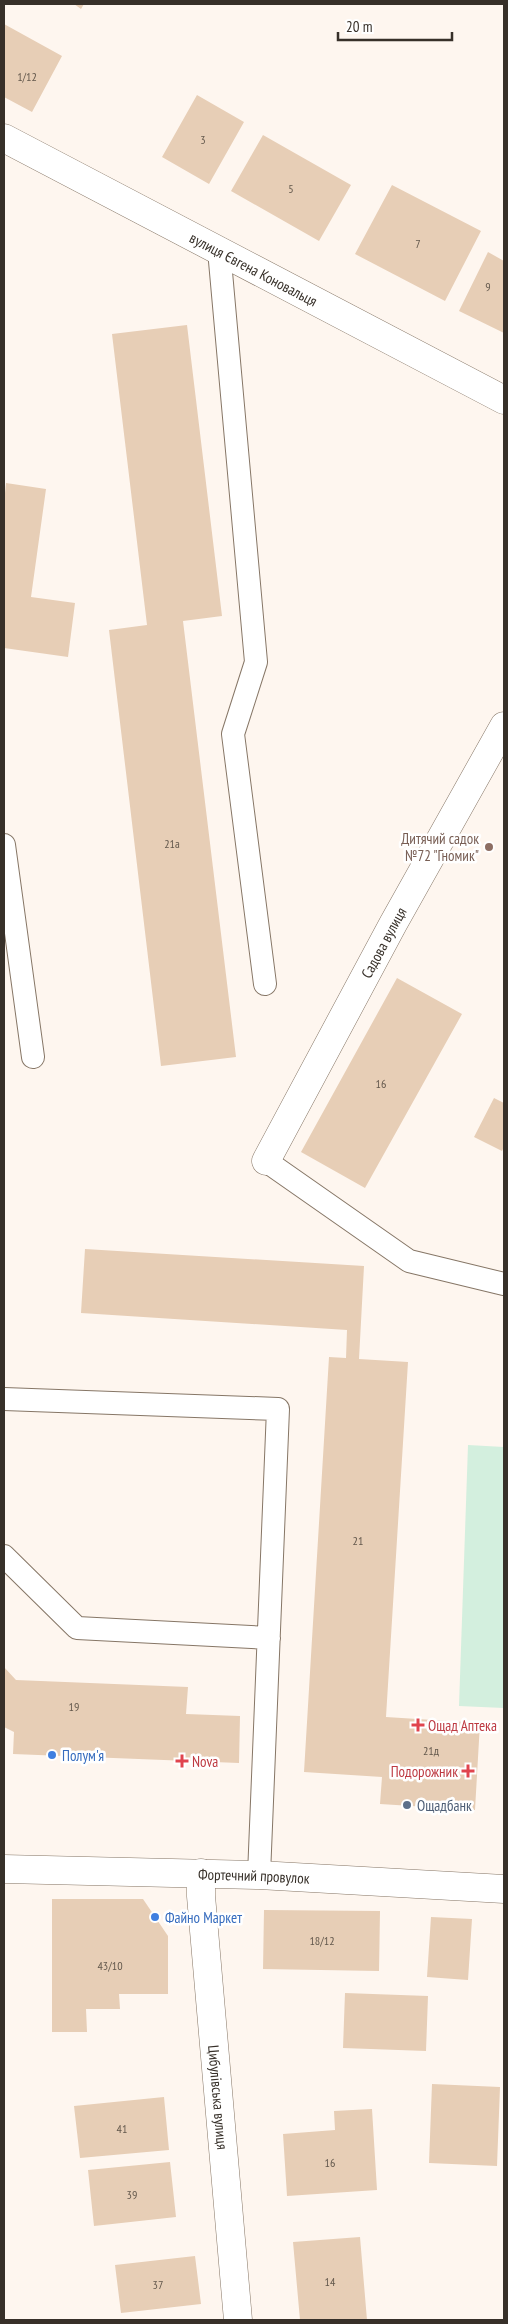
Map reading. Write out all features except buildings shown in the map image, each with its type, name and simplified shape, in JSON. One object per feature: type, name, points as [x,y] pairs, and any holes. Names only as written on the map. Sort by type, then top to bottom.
[{"type":"street","name":"вулиця Євгена Коновальця","points":[[4,138],[504,400]]},
{"type":"street","name":"Садова вулиця","points":[[266,1161],[393,924],[504,726]]},
{"type":"street","name":"Фортечний провулок","points":[[4,1869],[259,1875],[504,1889]]},
{"type":"street","name":"Цибулівська вулиця","points":[[201,1873],[201,1896],[238,2320]]},
{"type":"lane","points":[[219,250],[256,662],[233,734],[265,984]]},
{"type":"lane","points":[[4,845],[32,1058]]},
{"type":"lane","points":[[266,1161],[409,1261],[504,1284]]},
{"type":"lane","points":[[4,1399],[278,1409],[259,1875]]},
{"type":"lane","points":[[4,1556],[78,1628],[269,1638]]},
{"type":"green space","points":[[468,1445],[504,1447],[504,1708],[459,1706]]},
{"type":"place","name":"Дитячий садок №72 \"Гномик\"","points":[[489,847]]},
{"type":"place","name":"Ощад Аптека","points":[[418,1725]]},
{"type":"place","name":"Полум'я","points":[[52,1755]]},
{"type":"place","name":"Nova","points":[[182,1761]]},
{"type":"place","name":"Подорожник","points":[[468,1771]]},
{"type":"place","name":"Ощадбанк","points":[[407,1805]]},
{"type":"place","name":"Файно Маркет","points":[[155,1917]]}]
